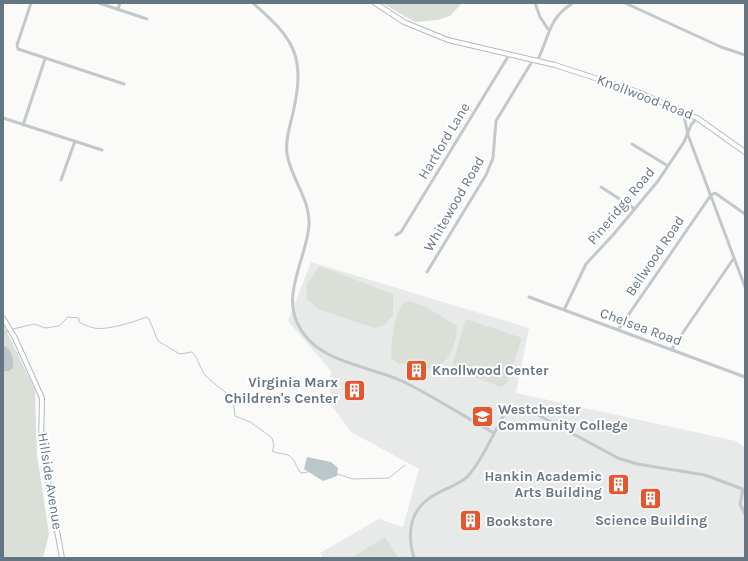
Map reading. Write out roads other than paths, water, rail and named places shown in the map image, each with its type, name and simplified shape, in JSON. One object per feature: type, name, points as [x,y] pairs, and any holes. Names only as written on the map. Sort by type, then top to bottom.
[{"type":"main road","name":"Knollwood Road","points":[[375,3],[404,22],[427,32],[466,45],[535,61],[606,81],[683,111],[697,118],[745,152]]},
{"type":"main road","name":"Hillside Avenue","points":[[3,318],[30,369],[42,398],[42,443],[62,558]]},
{"type":"street","points":[[31,3],[17,45],[18,49],[124,84]]},
{"type":"street","points":[[99,3],[147,19]]},
{"type":"street","points":[[118,9],[120,3]]},
{"type":"street","points":[[253,3],[282,30],[290,42],[297,62],[298,88],[287,149],[289,164],[304,198],[309,217],[307,235],[293,285],[292,305],[299,326],[309,341],[327,354],[401,381],[494,433]]},
{"type":"street","points":[[535,3],[540,17],[548,29]]},
{"type":"street","points":[[535,61],[542,48],[548,29],[556,17],[573,3]]},
{"type":"street","points":[[625,3],[721,48],[745,55]]},
{"type":"street","name":"Hartford Lane","points":[[396,235],[401,232],[509,55]]},
{"type":"street","points":[[24,125],[45,59]]},
{"type":"street","name":"Whitewood Road","points":[[427,272],[486,175],[493,158],[496,122],[535,61]]},
{"type":"street","points":[[683,111],[688,135],[745,287]]},
{"type":"street","points":[[3,118],[102,150]]},
{"type":"street","name":"Pineridge Road","points":[[564,310],[586,264],[635,209],[668,166],[688,135],[691,125],[697,118]]},
{"type":"street","points":[[61,180],[75,141]]},
{"type":"street","points":[[632,144],[668,166]]},
{"type":"street","points":[[601,187],[635,209]]},
{"type":"street","points":[[710,195],[715,193],[745,214]]},
{"type":"street","name":"Bellwood Road","points":[[618,330],[710,195]]},
{"type":"street","points":[[671,350],[734,258]]},
{"type":"street","name":"Chelsea Road","points":[[529,297],[745,377]]},
{"type":"street","points":[[414,558],[409,533],[416,511],[427,499],[466,478],[474,469],[494,433],[510,409],[523,407],[618,458],[637,464],[705,475],[744,489],[740,504],[745,514]]},
{"type":"waterway","points":[[13,329],[34,324],[45,328],[59,326],[68,317],[79,318],[79,322],[92,328],[99,329],[112,327],[146,317],[149,319],[158,341],[180,354],[192,352],[206,376],[233,398],[235,416],[250,422],[272,438],[274,446],[272,451],[290,456],[301,473],[308,472]]},
{"type":"waterway","points":[[3,329],[4,333],[8,331]]},
{"type":"waterway","points":[[337,474],[353,479],[389,478],[405,465]]},
{"type":"place","name":"Knollwood Center","points":[[416,370]]},
{"type":"place","name":"Virginia Marx Children's Center","points":[[354,390]]},
{"type":"place","name":"Westchester Community College","points":[[483,417]]},
{"type":"place","name":"Hankin Academic Arts Building","points":[[618,484]]},
{"type":"place","name":"Science Building","points":[[651,498]]},
{"type":"place","name":"Bookstore","points":[[470,521]]}]
